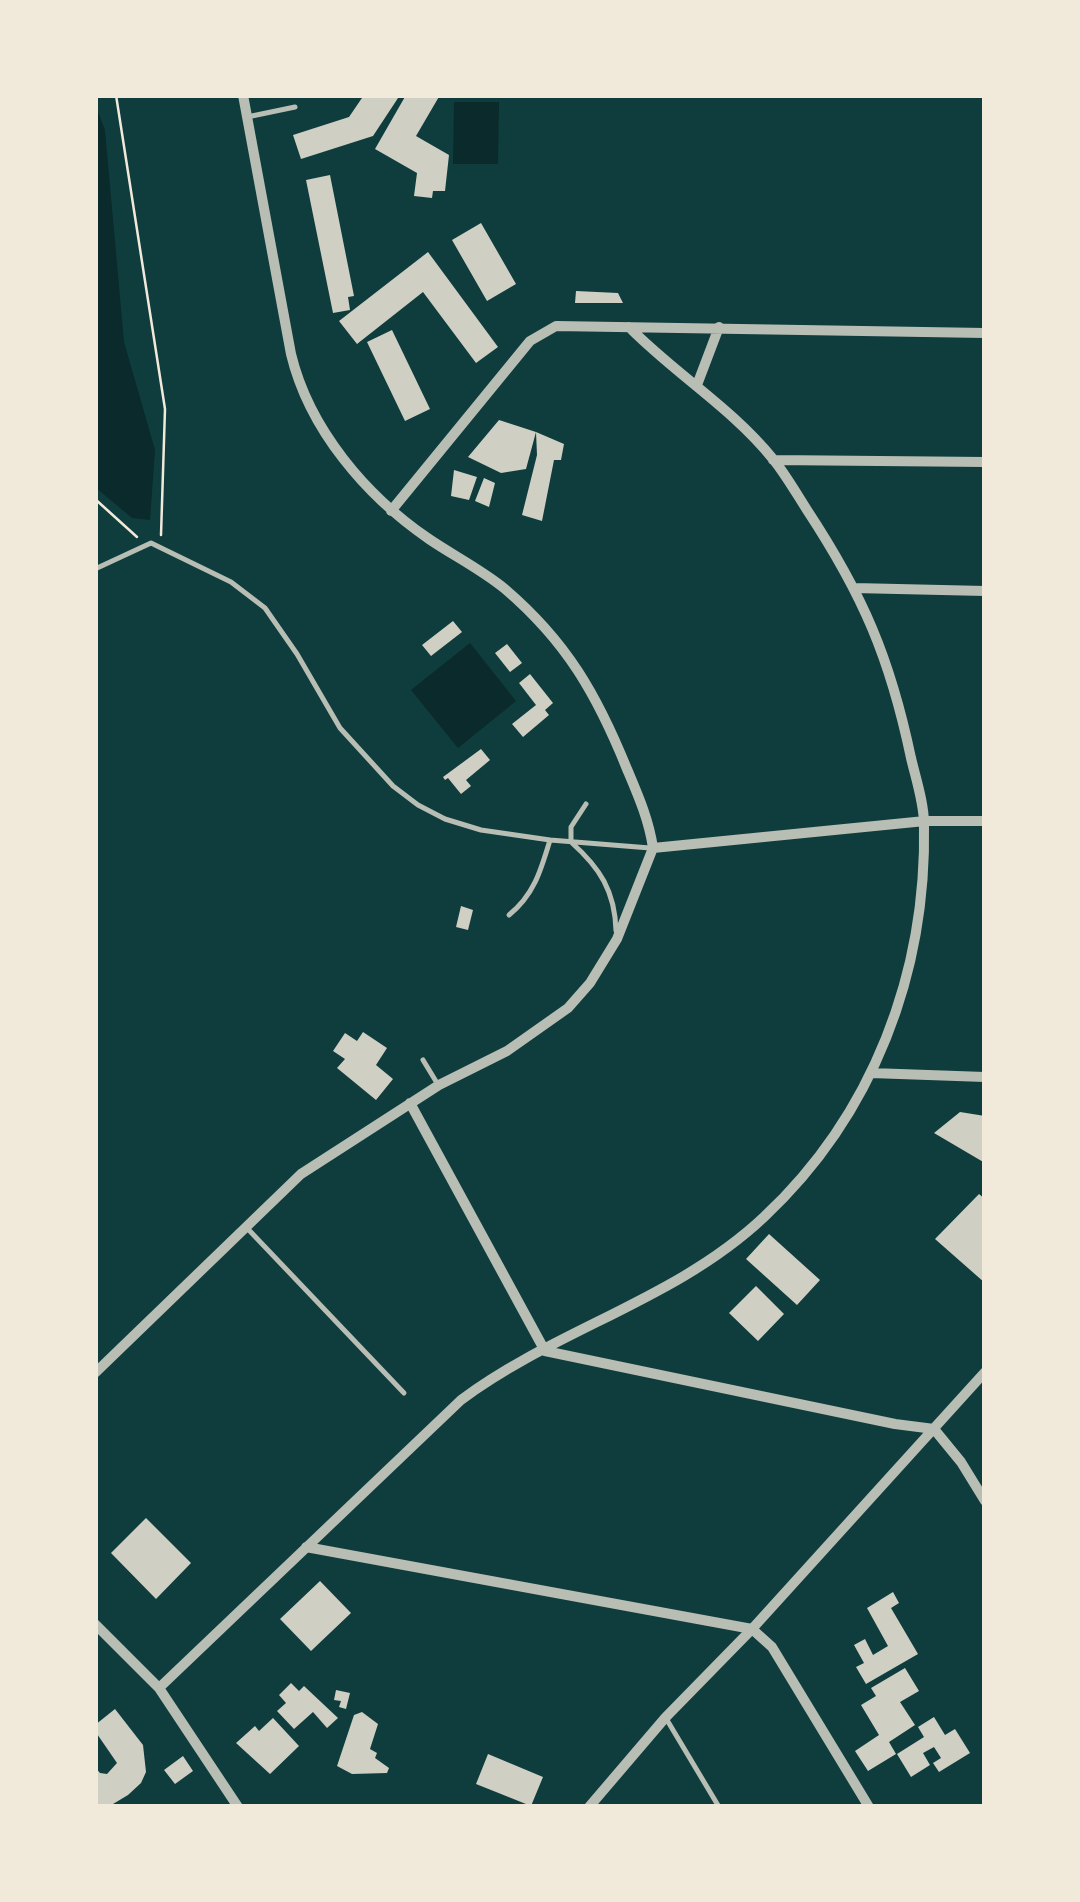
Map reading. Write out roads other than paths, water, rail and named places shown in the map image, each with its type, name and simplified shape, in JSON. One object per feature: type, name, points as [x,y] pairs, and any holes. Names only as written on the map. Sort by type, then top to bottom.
[{"type":"street","points":[[95,1373],[301,1174],[438,1085],[507,1051],[568,1008],[590,984],[617,940],[653,848],[638,795],[605,713],[560,644],[489,577],[392,511],[338,450],[300,387],[244,95]]},
{"type":"street","points":[[392,511],[538,334],[556,326],[985,333]]},
{"type":"street","points":[[159,1688],[461,1400],[544,1351],[657,1293],[715,1258],[762,1219],[806,1175],[842,1129],[898,1011],[909,978],[920,906],[924,821],[900,702],[880,641],[854,588],[773,460],[697,385],[629,326]]},
{"type":"street","points":[[697,385],[719,326]]},
{"type":"street","points":[[773,460],[985,462]]},
{"type":"street","points":[[854,588],[985,591]]},
{"type":"street","points":[[653,848],[924,821],[985,821]]},
{"type":"street","points":[[871,1073],[985,1076]]},
{"type":"street","points":[[410,1103],[544,1351],[934,1429],[985,1501]]},
{"type":"street","points":[[589,1807],[665,1718],[752,1629],[985,1372]]},
{"type":"street","points":[[306,1546],[752,1629],[772,1647],[870,1807]]},
{"type":"street","points":[[95,1624],[159,1688],[238,1807]]},
{"type":"lane","points":[[247,116],[295,107]]},
{"type":"lane","points":[[95,569],[151,543],[231,582],[264,608],[297,654],[340,728],[408,799],[444,819],[470,828],[550,840],[653,848]]},
{"type":"lane","points":[[586,804],[570,827],[571,842],[603,875],[616,911],[617,940]]},
{"type":"lane","points":[[509,915],[538,878],[550,840]]},
{"type":"lane","points":[[423,1060],[438,1085]]},
{"type":"lane","points":[[246,1227],[404,1394]]},
{"type":"lane","points":[[665,1718],[719,1807]]},
{"type":"water","points":[[454,102],[499,102],[498,164],[453,164]]},
{"type":"water","points":[[95,104],[105,130],[124,342],[155,450],[150,520],[132,518],[95,487]]},
{"type":"water","points":[[470,643],[516,701],[458,748],[411,690]]}]
